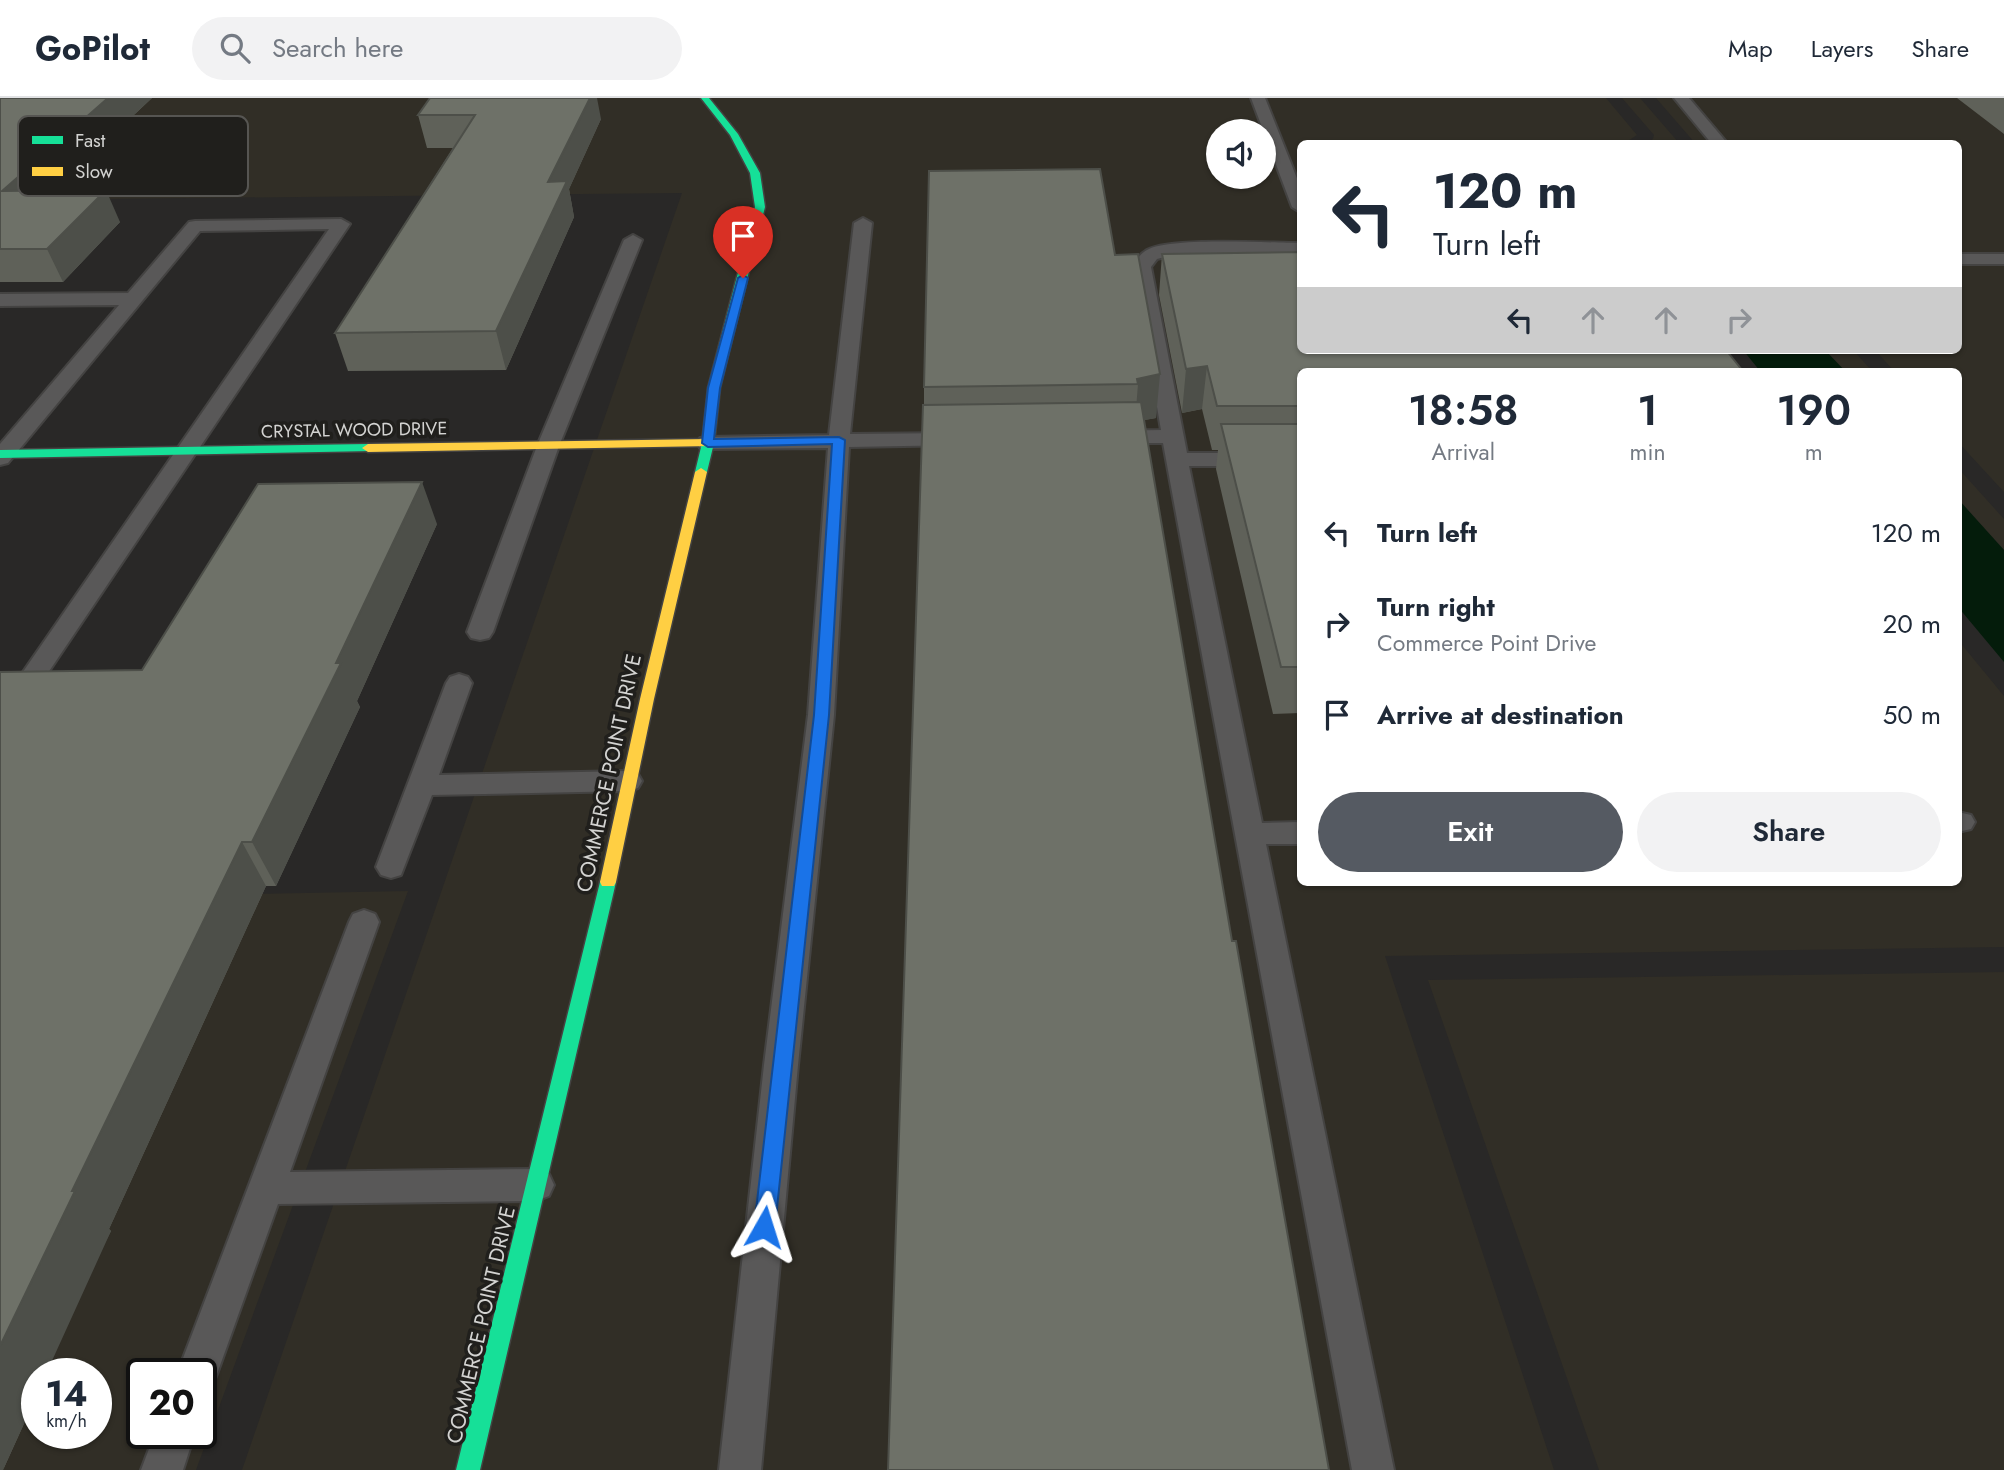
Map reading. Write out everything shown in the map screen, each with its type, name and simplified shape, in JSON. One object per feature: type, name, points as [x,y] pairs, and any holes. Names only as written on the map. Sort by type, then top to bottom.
[{"type":"street","name":"COMMERCE POINT DRIVE","points":[[468,1470],[580,1009],[628,781],[708,443],[714,388],[760,207],[755,173],[734,134],[705,98]]},
{"type":"street","name":"CRYSTAL WOOD DRIVE","points":[[1,455],[708,443]]},
{"type":"lane","points":[[1258,98],[1297,198]]},
{"type":"lane","points":[[1681,98],[1718,140]]},
{"type":"lane","points":[[740,1470],[780,1065],[821,715],[839,440],[863,223]]},
{"type":"lane","points":[[1,455],[195,226],[341,224],[16,702]]},
{"type":"lane","points":[[480,632],[548,446],[633,240]]},
{"type":"lane","points":[[1297,248],[1156,251],[1146,258],[1142,267],[1373,1470]]},
{"type":"lane","points":[[1962,259],[2004,259]]},
{"type":"lane","points":[[0,300],[133,299]]},
{"type":"lane","points":[[1090,437],[1297,459]]},
{"type":"lane","points":[[708,443],[980,439]]},
{"type":"lane","points":[[391,867],[459,683]]},
{"type":"lane","points":[[422,785],[628,781]]},
{"type":"lane","points":[[1250,834],[1297,833]]},
{"type":"lane","points":[[203,1358],[365,922]]},
{"type":"lane","points":[[266,1188],[536,1185]]},
{"type":"lane","points":[[162,1470],[169,1449]]},
{"type":"shaded area","points":[[0,98],[1606,98],[1637,135],[1630,140],[1297,140],[1297,354],[1641,354],[1360,368],[1297,368],[1297,886],[1962,886],[1962,645],[2004,696],[2004,947],[1385,956],[1554,1470],[242,1470],[682,193],[0,200]]},
{"type":"shaded area","points":[[1622,98],[1640,98],[1676,140],[1652,140],[1654,135]]},
{"type":"shaded area","points":[[1656,98],[2004,98],[2004,492],[1962,446],[1962,368],[1891,368],[1879,354],[1962,354],[1962,140],[1692,140]]},
{"type":"shaded area","points":[[1746,354],[1829,354],[1842,368],[1758,368]]},
{"type":"shaded area","points":[[1829,354],[1857,354],[1869,368],[1842,368]]},
{"type":"shaded area","points":[[1962,472],[2004,519],[2004,550],[1962,503]]},
{"type":"shaded area","points":[[1962,503],[2004,550],[2004,662],[1962,612]]},
{"type":"shaded area","points":[[408,891],[217,1413],[217,1358],[126,1358],[126,1449],[204,1449],[196,1470],[0,1470],[0,899]]},
{"type":"shaded area","points":[[2004,972],[2004,1470],[1599,1470],[1428,980]]},
{"type":"building","points":[[0,98],[108,98],[87,116],[18,116],[18,177],[2,191],[18,191],[18,196],[100,196],[47,249],[0,249]]},
{"type":"building","points":[[430,98],[590,98],[548,182],[567,181],[496,331],[335,333],[475,115],[418,115]]},
{"type":"building","points":[[1100,169],[1115,255],[1138,254],[1160,374],[1137,379],[1138,384],[924,387],[929,171]]},
{"type":"building","points":[[1297,252],[1297,354],[1729,354],[1740,368],[1297,368],[1297,406],[1217,406],[1207,366],[1186,369],[1162,254]]},
{"type":"building","points":[[1141,402],[1232,941],[1236,941],[1329,1470],[888,1470],[923,405]]},
{"type":"building","points":[[1221,424],[1297,424],[1297,667],[1281,667]]},
{"type":"building","points":[[422,482],[336,663],[341,663],[252,842],[242,842],[72,1191],[75,1191],[0,1346],[0,672],[142,670],[258,484]]},
{"type":"traffic: fast","points":[[701,472],[708,443],[714,388],[760,207],[755,173],[734,134],[705,98]]},
{"type":"traffic: fast","points":[[0,454],[368,448]]},
{"type":"traffic: fast","points":[[468,1470],[608,882]]},
{"type":"traffic: slow","points":[[368,448],[708,443]]},
{"type":"traffic: slow","points":[[608,882],[647,699],[701,472]]},
{"type":"route","points":[[743,278],[714,388],[708,443],[839,440],[821,715],[764,1227]]}]
